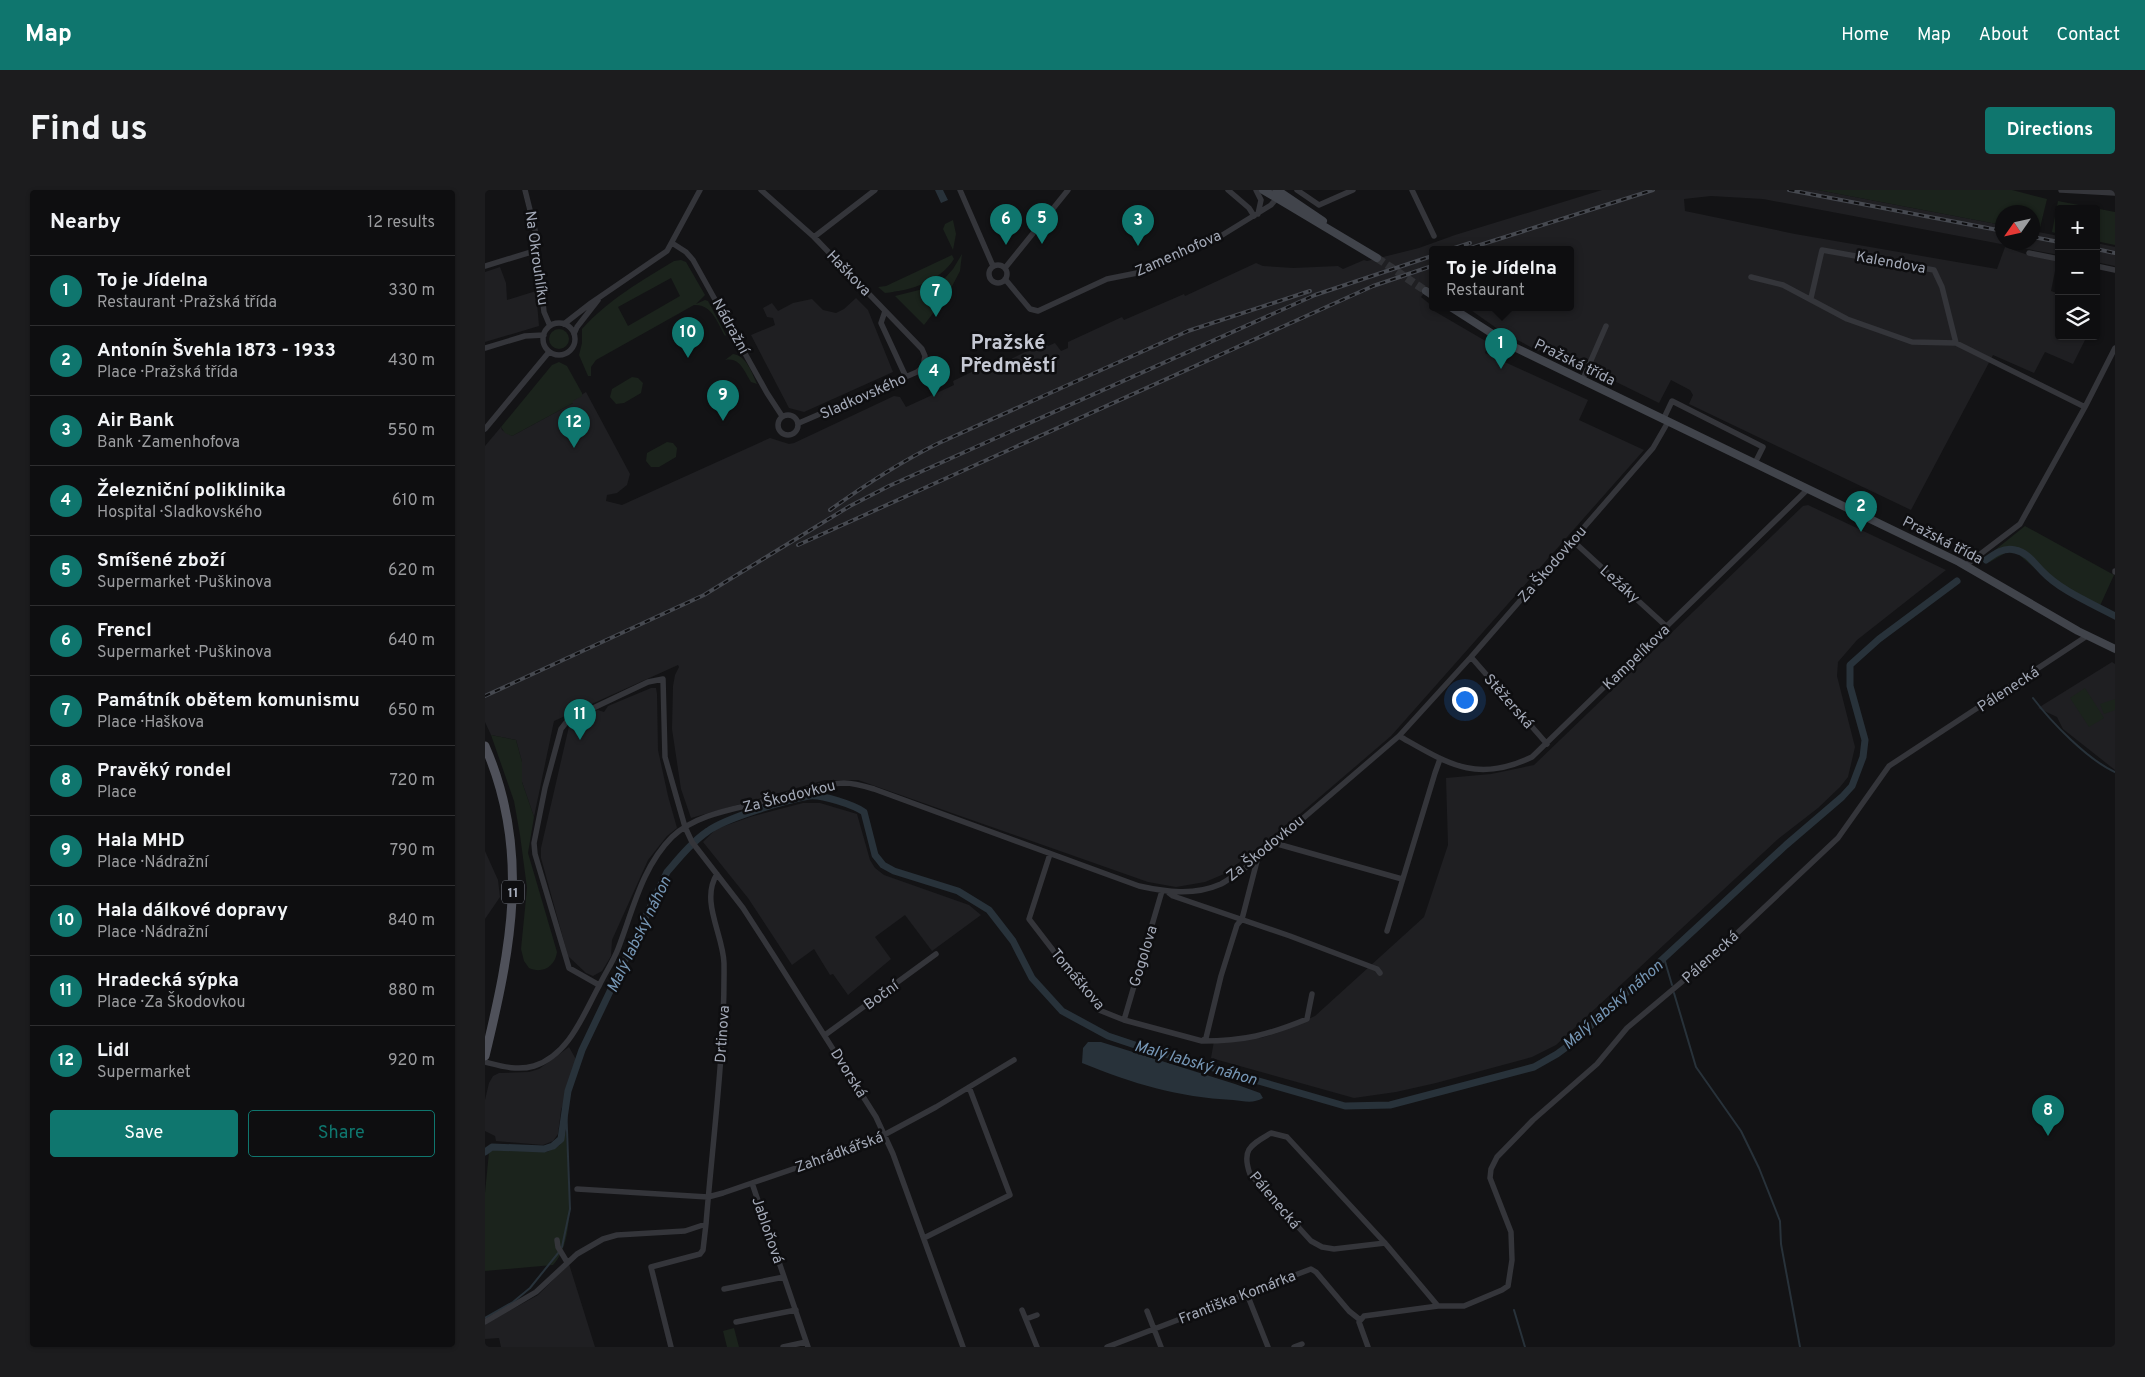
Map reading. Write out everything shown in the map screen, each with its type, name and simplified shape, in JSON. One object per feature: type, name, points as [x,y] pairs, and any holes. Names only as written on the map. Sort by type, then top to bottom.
[{"type":"main road","name":"11","points":[[485,1056],[503,982],[513,907],[508,821],[499,783],[487,750]]},
{"type":"street","name":"Na Okrouhlíku","points":[[525,190],[538,250],[544,312],[550,326]]},
{"type":"street","points":[[574,334],[564,324],[603,294],[667,250],[700,190]]},
{"type":"street","name":"Haškova","points":[[761,190],[814,237],[922,349],[925,356],[924,363]]},
{"type":"street","points":[[814,237],[875,190]]},
{"type":"street","points":[[959,190],[993,266]]},
{"type":"street","points":[[1005,268],[1068,190]]},
{"type":"street","points":[[1228,190],[1256,215],[1261,200],[1256,190]]},
{"type":"street","points":[[1263,190],[1275,193],[1327,224],[1339,235],[1377,258]]},
{"type":"street","points":[[1297,190],[1321,205],[1353,190]]},
{"type":"street","points":[[1412,190],[1434,236]]},
{"type":"street","points":[[2061,190],[2115,194]]},
{"type":"street","name":"Zamenhofova","points":[[1005,279],[1030,309],[1038,311],[1113,277],[1142,272],[1211,242],[1271,205],[1275,193]]},
{"type":"street","name":"Nádražní","points":[[672,243],[686,252],[693,260],[767,393],[783,416],[778,425],[781,431],[786,435],[796,432],[799,423]]},
{"type":"street","points":[[485,266],[538,250]]},
{"type":"street","name":"Kalendova","points":[[1811,298],[1822,250],[1934,270],[1942,287],[1957,343]]},
{"type":"street","points":[[2029,253],[2055,257]]},
{"type":"street","points":[[999,265],[1005,268],[1007,272],[1005,279],[996,283],[990,278],[989,270],[993,266],[999,265]]},
{"type":"street","points":[[2100,267],[2115,270]]},
{"type":"street","points":[[1751,277],[1783,285],[1811,298],[1847,319],[1912,342],[1957,343],[2085,407]]},
{"type":"street","points":[[485,348],[525,336],[544,335],[544,344],[549,352],[558,355],[568,352],[574,344],[574,334],[577,326],[603,294]]},
{"type":"street","points":[[885,310],[881,323],[906,377]]},
{"type":"street","name":"Pražská třída","points":[[1457,311],[1510,345],[1966,565],[2087,636],[2115,649]]},
{"type":"street","name":"Na Okrouhlíku","points":[[544,335],[550,326],[564,324]]},
{"type":"street","points":[[1583,380],[1606,326]]},
{"type":"street","points":[[1966,565],[2019,524],[2085,407],[2115,349]]},
{"type":"street","points":[[485,429],[549,352]]},
{"type":"street","name":"Sladkovského","points":[[799,423],[906,377],[921,369],[924,363]]},
{"type":"street","points":[[1666,421],[1672,401],[1763,447],[1755,463]]},
{"type":"street","points":[[783,416],[793,415],[799,423]]},
{"type":"street","name":"Za Škodovkou","points":[[485,1062],[519,1068],[544,1062],[559,1051],[579,1026],[615,956],[645,874],[659,851],[685,827],[701,819],[802,791],[845,783],[892,794],[1136,885],[1166,892],[1195,891],[1220,884],[1258,857],[1399,736],[1471,657],[1653,448],[1666,421]]},
{"type":"street","name":"Kampelíkova","points":[[1399,736],[1441,760],[1472,770],[1483,770],[1525,760],[1539,752],[1808,489]]},
{"type":"street","name":"Ležáky","points":[[1573,541],[1667,627]]},
{"type":"street","name":"Pálenecká","points":[[1359,1319],[1372,1315],[1438,1306],[1464,1306],[1503,1290],[1510,1281],[1512,1260],[1511,1232],[1490,1178],[1491,1169],[1497,1157],[1533,1120],[1597,1064],[1627,1028],[1715,954],[1838,838],[1889,766],[2087,636]]},
{"type":"street","name":"Stěžerská","points":[[1471,657],[1547,744]]},
{"type":"street","points":[[599,985],[569,968],[535,854],[534,843],[545,788],[561,729],[568,720],[648,682],[663,678],[665,757],[685,827]]},
{"type":"street","points":[[1387,931],[1435,773],[1441,760]]},
{"type":"street","name":"Dvorská","points":[[685,827],[692,842],[743,908],[863,1095],[885,1135],[963,1347]]},
{"type":"street","points":[[1274,843],[1402,879]]},
{"type":"street","name":"Tomáškova","points":[[1050,854],[1029,918],[1099,1010],[1124,1020],[1202,1041],[1231,1041],[1261,1036],[1307,1019],[1312,994]]},
{"type":"street","points":[[1202,1041],[1205,1038],[1226,958],[1237,925],[1242,919],[1258,857]]},
{"type":"street","name":"Drtinova","points":[[708,1197],[722,1041],[724,997],[724,956],[711,899],[711,883],[717,874]]},
{"type":"street","points":[[1166,892],[1368,966],[1379,973]]},
{"type":"street","name":"Gogolova","points":[[1124,1020],[1166,892]]},
{"type":"street","name":"Boční","points":[[825,1035],[937,954]]},
{"type":"street","name":"Zahrádkářská","points":[[577,1189],[708,1197],[869,1143],[1015,1060]]},
{"type":"street","points":[[924,1238],[1010,1196],[969,1087]]},
{"type":"street","name":"Pálenecká","points":[[1385,1243],[1334,1249],[1322,1247],[1311,1240],[1305,1236],[1250,1174],[1245,1162],[1246,1154],[1253,1144],[1271,1133],[1287,1137],[1385,1243],[1438,1306]]},
{"type":"street","name":"Jabloňová","points":[[752,1183],[807,1345],[783,1347]]},
{"type":"street","points":[[644,1269],[700,1254],[703,1250],[708,1197]]},
{"type":"street","points":[[485,1322],[536,1292],[567,1262],[584,1249],[609,1236],[685,1231],[706,1224]]},
{"type":"street","points":[[557,1240],[558,1247],[567,1262]]},
{"type":"street","points":[[651,1267],[671,1347]]},
{"type":"street","name":"Františka Komárka","points":[[1107,1347],[1312,1270],[1359,1319]]},
{"type":"street","name":"Jabloňová","points":[[724,1289],[784,1277]]},
{"type":"street","points":[[1247,1294],[1268,1347]]},
{"type":"street","points":[[735,1322],[796,1310]]},
{"type":"street","points":[[1022,1310],[1037,1347]]},
{"type":"street","points":[[1147,1311],[1161,1347]]},
{"type":"street","points":[[1026,1319],[1037,1315]]},
{"type":"street","points":[[1359,1319],[1368,1347]]},
{"type":"street","points":[[1294,1347],[1302,1344]]},
{"type":"shaded area","points":[[935,190],[943,190],[948,200],[941,203]]},
{"type":"shaded area","points":[[1602,190],[1818,190],[1995,224],[1995,243],[1763,199],[1711,196],[1684,199],[1685,211],[1795,234],[1997,269],[2004,250],[2014,250],[2055,261],[2051,291],[2055,292],[2055,340],[2085,340],[2073,364],[2045,352],[2034,373],[1993,355],[1911,510],[1689,404],[1693,395],[1690,390],[1671,380],[1659,403],[1545,347],[1538,351],[1499,330],[1472,311],[1574,311],[1574,246],[1429,246],[1429,288],[1421,297],[1429,303],[1429,311],[1434,311],[1489,343],[1485,353],[1588,400],[1579,420],[1644,450],[1391,736],[1279,832],[1224,874],[1205,882],[1176,887],[1148,882],[858,780],[825,780],[691,818],[681,789],[672,729],[673,686],[678,665],[554,721],[534,817],[522,782],[522,762],[516,740],[491,735],[485,722],[485,446],[501,427],[502,430],[512,436],[573,403],[572,401],[586,392],[630,474],[627,485],[617,493],[607,495],[606,501],[622,505],[770,438],[789,444],[794,443],[894,396],[900,397],[906,407],[954,385],[953,381],[984,366],[989,364],[990,367],[1003,363],[1045,342],[1048,346],[1055,343],[1061,351],[1068,348],[1068,342],[1122,317],[1124,320],[1184,294],[1185,296],[1256,263],[1263,266],[1293,268],[1338,266],[1343,269],[1364,260],[1367,261],[1419,248],[1455,235]]},
{"type":"shaded area","points":[[1818,190],[2012,190],[2047,199],[2040,228],[2040,205],[1995,205],[1995,224]]},
{"type":"shaded area","points":[[2058,201],[2079,205],[2057,205]]},
{"type":"shaded area","points":[[2100,209],[2115,212],[2115,245],[2100,242]]},
{"type":"shaded area","points":[[2055,216],[2055,233],[2052,232]]},
{"type":"shaded area","points":[[953,220],[956,234],[953,250],[943,229],[945,224]]},
{"type":"shaded area","points":[[2040,232],[2055,235],[2055,254],[2033,250],[2040,250]]},
{"type":"shaded area","points":[[2100,244],[2115,247],[2115,266],[2100,263]]},
{"type":"shaded area","points":[[962,254],[960,271],[950,290],[945,278]]},
{"type":"shaded area","points":[[952,255],[954,259],[948,267],[941,274],[924,284],[905,290],[885,293],[878,287],[886,286]]},
{"type":"shaded area","points":[[681,260],[686,262],[705,295],[696,304],[705,300],[708,301],[726,335],[710,311],[700,305],[694,305],[596,360],[591,367],[591,376],[588,376],[579,355],[582,343],[582,329],[614,300],[674,261]],"holes":[[[671,278],[680,296],[628,326],[618,307]]]},
{"type":"shaded area","points":[[500,267],[506,283],[507,300],[536,291],[539,326],[485,342],[485,272]]},
{"type":"shaded area","points":[[941,280],[948,295],[944,301],[928,288]]},
{"type":"shaded area","points":[[923,289],[941,303],[924,325],[895,296]]},
{"type":"shaded area","points":[[856,298],[868,310],[893,372],[804,412],[789,408],[751,335],[775,325],[773,318],[767,317],[763,308],[772,303],[778,311],[793,303],[812,299],[823,310],[836,313],[844,309]]},
{"type":"shaded area","points":[[559,329],[566,332],[569,339],[566,346],[559,349],[552,346],[549,339],[552,332]]},
{"type":"shaded area","points":[[733,354],[738,355],[745,361],[757,384],[751,382],[744,369],[738,363],[725,360]]},
{"type":"shaded area","points":[[559,362],[567,366],[582,396],[573,401],[573,403],[512,436],[505,433],[501,427],[552,365]]},
{"type":"shaded area","points":[[632,377],[638,378],[643,383],[641,393],[624,403],[616,404],[610,397],[612,389]]},
{"type":"shaded area","points":[[667,442],[673,443],[677,448],[676,457],[659,467],[651,467],[646,461],[647,453]]},
{"type":"shaded area","points":[[1808,505],[1946,570],[1857,640],[1838,662],[1837,676],[1855,747],[1848,777],[1818,808],[1778,839],[1556,1045],[1532,1057],[1436,1083],[1396,1092],[1354,1098],[1211,1058],[1214,1041],[1261,1038],[1315,1016],[1424,917],[1448,845],[1446,778],[1491,774],[1534,765],[1803,506]]},
{"type":"shaded area","points":[[2025,526],[2114,575],[2098,610],[2055,586],[2017,553],[2007,552],[1990,562],[1985,558]]},
{"type":"shaded area","points":[[2112,662],[2115,664],[2115,770],[2063,729],[2057,717],[2038,708]]},
{"type":"shaded area","points":[[651,688],[656,688],[658,750],[677,828],[667,836],[648,860],[612,940],[611,956],[602,971],[593,976],[586,973],[568,956],[541,858],[541,848],[570,722],[598,710],[604,712],[608,706]]},
{"type":"shaded area","points":[[2085,688],[2104,718],[2089,727],[2070,698]]},
{"type":"shaded area","points":[[2115,699],[2115,710],[2104,714],[2100,704]]},
{"type":"shaded area","points":[[491,735],[516,740],[522,762],[522,782],[534,817],[528,853],[557,952],[554,962],[543,970],[529,968],[524,961],[521,949],[527,888],[520,835],[514,801]]},
{"type":"shaded area","points":[[803,803],[820,803],[857,814],[870,860],[875,868],[884,875],[969,905],[981,915],[932,951],[905,915],[875,937],[891,959],[848,995],[833,974],[830,975],[814,949],[792,965],[748,898],[703,842],[716,829],[750,817]]},
{"type":"shaded area","points":[[485,851],[498,880],[500,897],[485,919]]},
{"type":"shaded area","points":[[1088,1042],[1101,1042],[1235,1084],[1260,1093],[1263,1098],[1248,1102],[1193,1096],[1138,1083],[1082,1063],[1083,1048]]},
{"type":"shaded area","points":[[569,1047],[578,1063],[561,1110],[558,1134],[553,1141],[543,1145],[496,1141],[495,1136],[485,1131],[485,1100],[489,1083],[493,1076],[499,1073],[529,1072],[539,1069]]},
{"type":"shaded area","points":[[566,1132],[570,1202],[566,1238],[561,1253],[553,1265],[485,1271],[485,1193],[489,1152],[496,1149],[547,1152],[560,1145]]},
{"type":"shaded area","points":[[569,1264],[595,1347],[501,1347],[499,1338],[485,1339],[485,1324],[538,1295]]},
{"type":"shaded area","points":[[734,1328],[739,1347],[727,1347],[723,1331]]},
{"type":"waterway","name":"Malý labský náhon","points":[[1986,560],[2003,550],[2019,551],[2030,558],[2058,585],[2115,616]]},
{"type":"waterway","name":"Malý labský náhon","points":[[485,1152],[492,1147],[544,1149],[553,1146],[561,1139],[568,1091],[582,1050],[667,872],[681,855],[702,835],[717,826],[757,810],[809,796],[837,801],[864,812],[875,855],[883,865],[894,871],[958,891],[989,910],[1013,941],[1032,978],[1062,1011],[1108,1036],[1345,1106],[1390,1105],[1534,1067],[1572,1043],[1852,786],[1863,757],[1865,740],[1850,686],[1850,665],[1879,639],[1957,581]]},
{"type":"waterway","points":[[2033,698],[2082,750],[2115,772]]},
{"type":"waterway","points":[[1664,958],[1672,985]]},
{"type":"waterway","points":[[1674,993],[1696,1067],[1741,1131],[1759,1168],[1780,1221],[1781,1244],[1800,1347]]},
{"type":"waterway","points":[[562,1247],[570,1209],[566,1104]]},
{"type":"waterway","points":[[485,1318],[513,1302],[530,1288],[559,1252]]},
{"type":"waterway","points":[[1514,1310],[1525,1347]]},
{"type":"tunnel","points":[[1377,258],[1426,291]]},
{"type":"railway","points":[[1477,246],[1653,190]]},
{"type":"railway","points":[[1789,190],[1995,229]]},
{"type":"railway","points":[[2040,238],[2055,241]]},
{"type":"railway","points":[[1461,246],[1470,243]]},
{"type":"railway","points":[[2100,250],[2115,253]]},
{"type":"railway","points":[[485,696],[704,595],[850,506],[889,486],[1315,295],[1429,257]]},
{"type":"railway","points":[[798,545],[1373,286],[1429,267]]},
{"type":"railway","points":[[830,510],[883,474],[939,443],[1188,331],[1310,291]]},
{"type":"place","name":"Smíšené zboží","points":[[1042,244]]},
{"type":"place","name":"Frencl","points":[[1006,245]]},
{"type":"place","name":"Air Bank","points":[[1138,246]]},
{"type":"place","name":"Památník obětem komunismu","points":[[936,317]]},
{"type":"place","name":"Hala dálkové dopravy","points":[[688,358]]},
{"type":"place","name":"To je Jídelna","points":[[1501,369]]},
{"type":"place","name":"Železniční poliklinika","points":[[934,397]]},
{"type":"place","name":"Hala MHD","points":[[723,421]]},
{"type":"place","name":"Lidl","points":[[574,448]]},
{"type":"place","name":"Antonín Švehla 1873 - 1933","points":[[1861,532]]},
{"type":"place","name":"Hradecká sýpka","points":[[580,740]]},
{"type":"place","name":"Pravěký rondel","points":[[2048,1136]]},
{"type":"district","name":"Pražské Předměstí","points":[[1008,354]]}]
